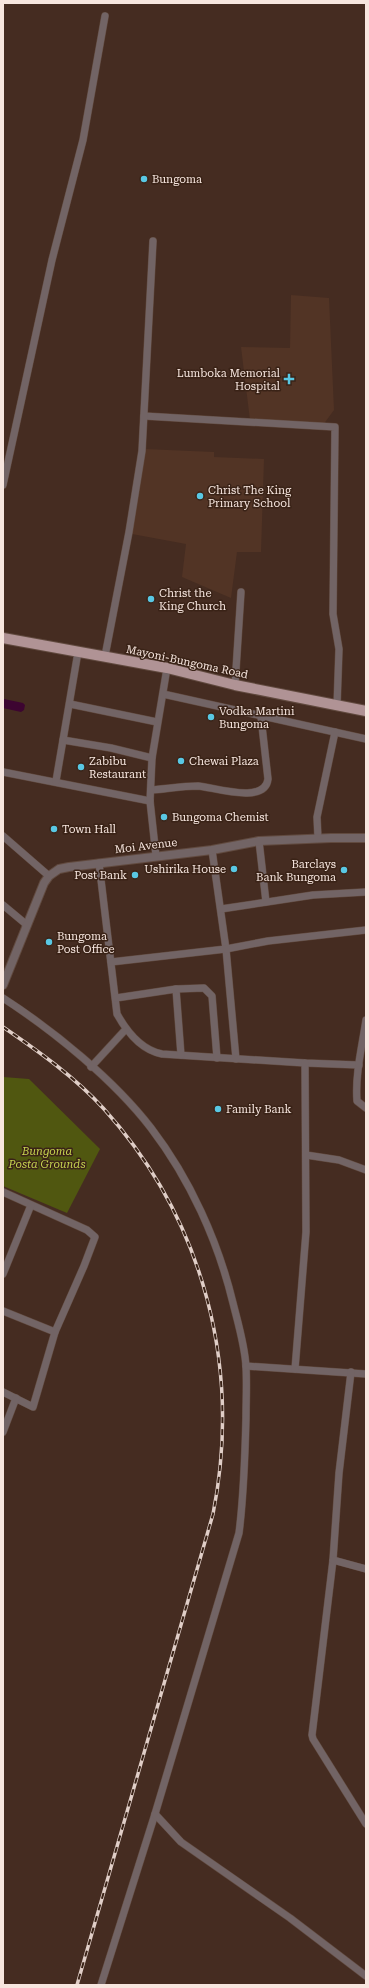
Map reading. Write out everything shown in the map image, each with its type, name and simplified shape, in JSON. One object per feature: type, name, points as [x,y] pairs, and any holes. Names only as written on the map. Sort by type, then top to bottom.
[{"type":"main road","name":"Mayoni-Bungoma Road","points":[[3,638],[167,668],[235,684],[366,711]]},
{"type":"street","points":[[3,485],[52,260],[83,140],[105,16]]},
{"type":"street","points":[[105,656],[130,525],[142,451],[153,241]]},
{"type":"street","points":[[144,416],[335,426],[333,614],[339,649],[337,706]]},
{"type":"street","points":[[235,684],[241,592]]},
{"type":"street","points":[[56,781],[70,704],[73,672],[78,652]]},
{"type":"street","points":[[156,856],[150,801],[152,758],[167,668]]},
{"type":"street","points":[[163,694],[261,717],[366,739]]},
{"type":"street","points":[[70,704],[157,722]]},
{"type":"street","points":[[151,790],[198,786],[226,792],[242,793],[261,790],[267,783],[268,779],[261,717]]},
{"type":"street","points":[[318,838],[317,817],[335,732]]},
{"type":"street","points":[[64,740],[110,748],[152,758]]},
{"type":"street","points":[[3,772],[56,781],[150,801]]},
{"type":"street","points":[[3,836],[49,876],[44,883],[3,984]]},
{"type":"street","name":"Moi Avenue","points":[[49,876],[59,869],[69,867],[212,850],[259,842],[318,838],[366,838]]},
{"type":"street","points":[[259,842],[266,902]]},
{"type":"street","points":[[212,850],[226,949],[236,1059]]},
{"type":"street","points":[[99,863],[117,1014],[126,1029],[147,1050],[162,1054],[217,1058],[305,1063],[359,1064]]},
{"type":"street","points":[[221,909],[313,895],[366,892]]},
{"type":"street","points":[[3,906],[27,925]]},
{"type":"street","points":[[111,962],[226,949],[268,940],[366,930]]},
{"type":"street","points":[[116,998],[176,989],[204,988],[212,996],[217,1058]]},
{"type":"street","points":[[176,989],[181,1055]]},
{"type":"street","points":[[3,998],[31,1016],[91,1067],[131,1105],[151,1128],[173,1160],[194,1198],[215,1243],[227,1277],[246,1366],[244,1490],[239,1533],[156,1814],[101,1985]]},
{"type":"street","points":[[366,1020],[359,1064],[362,1076],[357,1101],[366,1108]]},
{"type":"street","points":[[91,1067],[126,1029]]},
{"type":"street","points":[[294,1369],[306,1232],[305,1063]]},
{"type":"street","points":[[306,1155],[339,1160],[366,1170]]},
{"type":"street","points":[[3,1192],[87,1230],[95,1237],[55,1332],[33,1407],[16,1398],[4,1395]]},
{"type":"street","points":[[3,1274],[32,1205]]},
{"type":"street","points":[[3,1311],[55,1332]]},
{"type":"street","points":[[246,1366],[366,1374]]},
{"type":"street","points":[[351,1372],[339,1473],[333,1560],[312,1735],[313,1739],[366,1824]]},
{"type":"street","points":[[3,1432],[16,1398]]},
{"type":"street","points":[[333,1560],[366,1569]]},
{"type":"street","points":[[156,1814],[181,1842],[290,1918],[366,1976]]},
{"type":"shaded area","name":"Lumboka Memorial Hospital","points":[[291,295],[329,298],[334,410],[323,425],[250,420],[241,347],[290,348]]},
{"type":"shaded area","name":"Christ The King Primary School","points":[[145,449],[214,452],[214,457],[264,459],[261,552],[237,552],[231,598],[182,577],[186,544],[132,534]]},
{"type":"shaded area","points":[[4,699],[23,703],[25,705],[24,710],[21,712],[3,708]]},
{"type":"green space","name":"Bungoma Posta Grounds","points":[[3,1077],[29,1079],[100,1149],[67,1213],[3,1186]]},
{"type":"railway","points":[[3,1027],[69,1075],[93,1097],[139,1152],[167,1199],[190,1247],[207,1298],[218,1351],[222,1405],[221,1459],[213,1514],[77,1985]]},
{"type":"place","name":"Bungoma","points":[[144,179]]},
{"type":"place","name":"Lumboka Memorial Hospital","points":[[289,379]]},
{"type":"place","name":"Christ The King Primary School","points":[[200,496]]},
{"type":"place","name":"Christ the King Church","points":[[151,599]]},
{"type":"place","name":"Vodka Martini Bungoma","points":[[211,717]]},
{"type":"place","name":"Chewai Plaza","points":[[181,761]]},
{"type":"place","name":"Zabibu Restaurant","points":[[81,767]]},
{"type":"place","name":"Bungoma Chemist","points":[[164,817]]},
{"type":"place","name":"Town Hall","points":[[54,829]]},
{"type":"place","name":"Ushirika House","points":[[234,869]]},
{"type":"place","name":"Barclays Bank Bungoma","points":[[344,870]]},
{"type":"place","name":"Post Bank","points":[[135,875]]},
{"type":"place","name":"Bungoma Post Office","points":[[49,942]]},
{"type":"place","name":"Family Bank","points":[[218,1109]]}]
